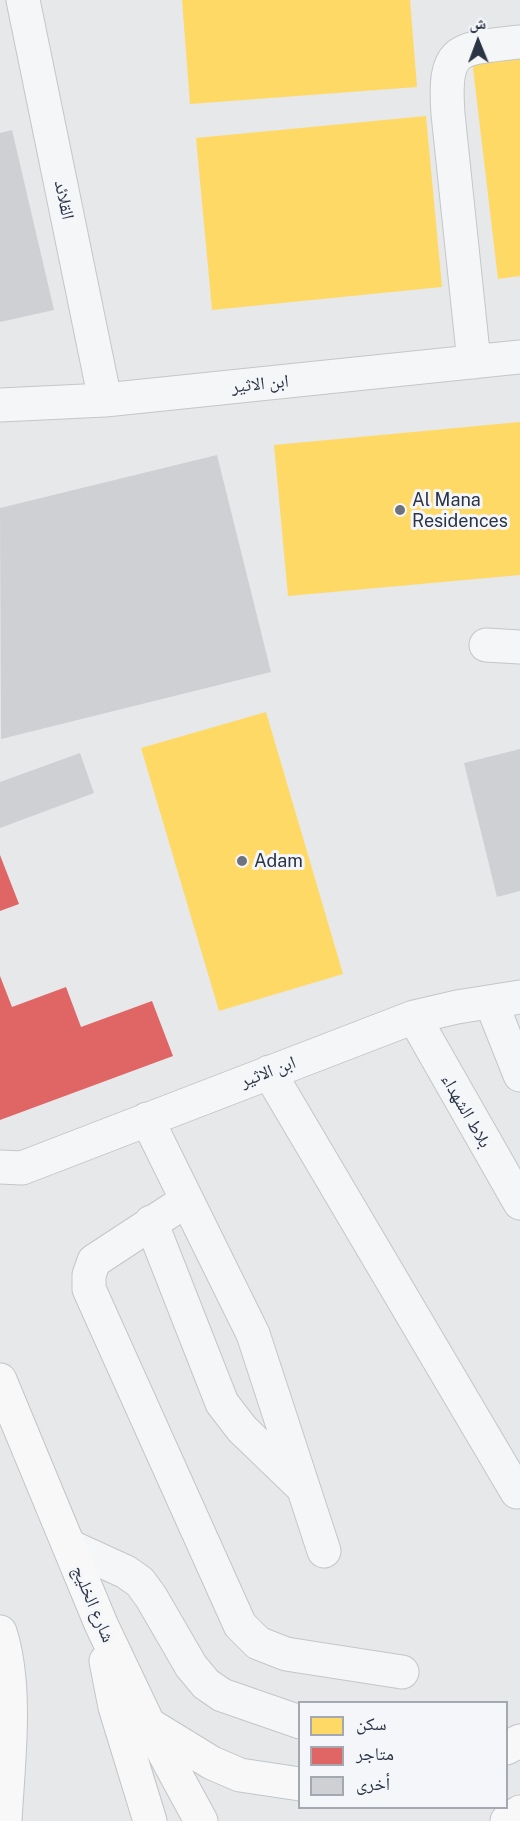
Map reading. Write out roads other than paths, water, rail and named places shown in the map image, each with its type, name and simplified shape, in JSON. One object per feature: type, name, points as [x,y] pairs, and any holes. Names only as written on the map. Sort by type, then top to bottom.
[{"type":"main road","name":"شارع الخليج","points":[[0,1380],[101,1624],[149,1725],[201,1821]]},
{"type":"main road","points":[[101,1624],[115,1707],[150,1821]]},
{"type":"main road","points":[[0,1632],[9,1674],[5,1821]]},
{"type":"main road","points":[[149,1725],[212,1763],[240,1775],[298,1784]]},
{"type":"main road","points":[[9,1728],[24,1821]]},
{"type":"main road","points":[[507,1821],[520,1812]]},
{"type":"street","name":"القلائد","points":[[24,0],[105,400]]},
{"type":"street","points":[[474,362],[448,114],[447,78],[452,60],[465,51],[483,46],[520,42]]},
{"type":"street","name":"ابن الاثير","points":[[0,405],[105,400],[520,357]]},
{"type":"street","points":[[486,645],[520,647]]},
{"type":"street","name":"ابن الاثير","points":[[7,1175],[414,1017],[506,999]]},
{"type":"street","points":[[506,999],[520,1075]]},
{"type":"street","name":"بلاط الشهداء","points":[[414,1017],[520,1203]]},
{"type":"street","points":[[268,1072],[517,1492]]},
{"type":"street","points":[[147,1119],[252,1334],[324,1551]]},
{"type":"street","points":[[186,1200],[94,1261],[89,1275],[89,1288],[240,1624],[258,1642],[286,1654],[402,1672]]},
{"type":"street","points":[[151,1222],[222,1403],[242,1429],[303,1488]]},
{"type":"street","points":[[69,1546],[126,1572],[140,1581],[191,1666],[206,1684],[237,1702],[298,1721]]},
{"type":"place","name":"Al Mana Residences","points":[[400,510]]},
{"type":"place","name":"Adam","points":[[242,861]]}]
